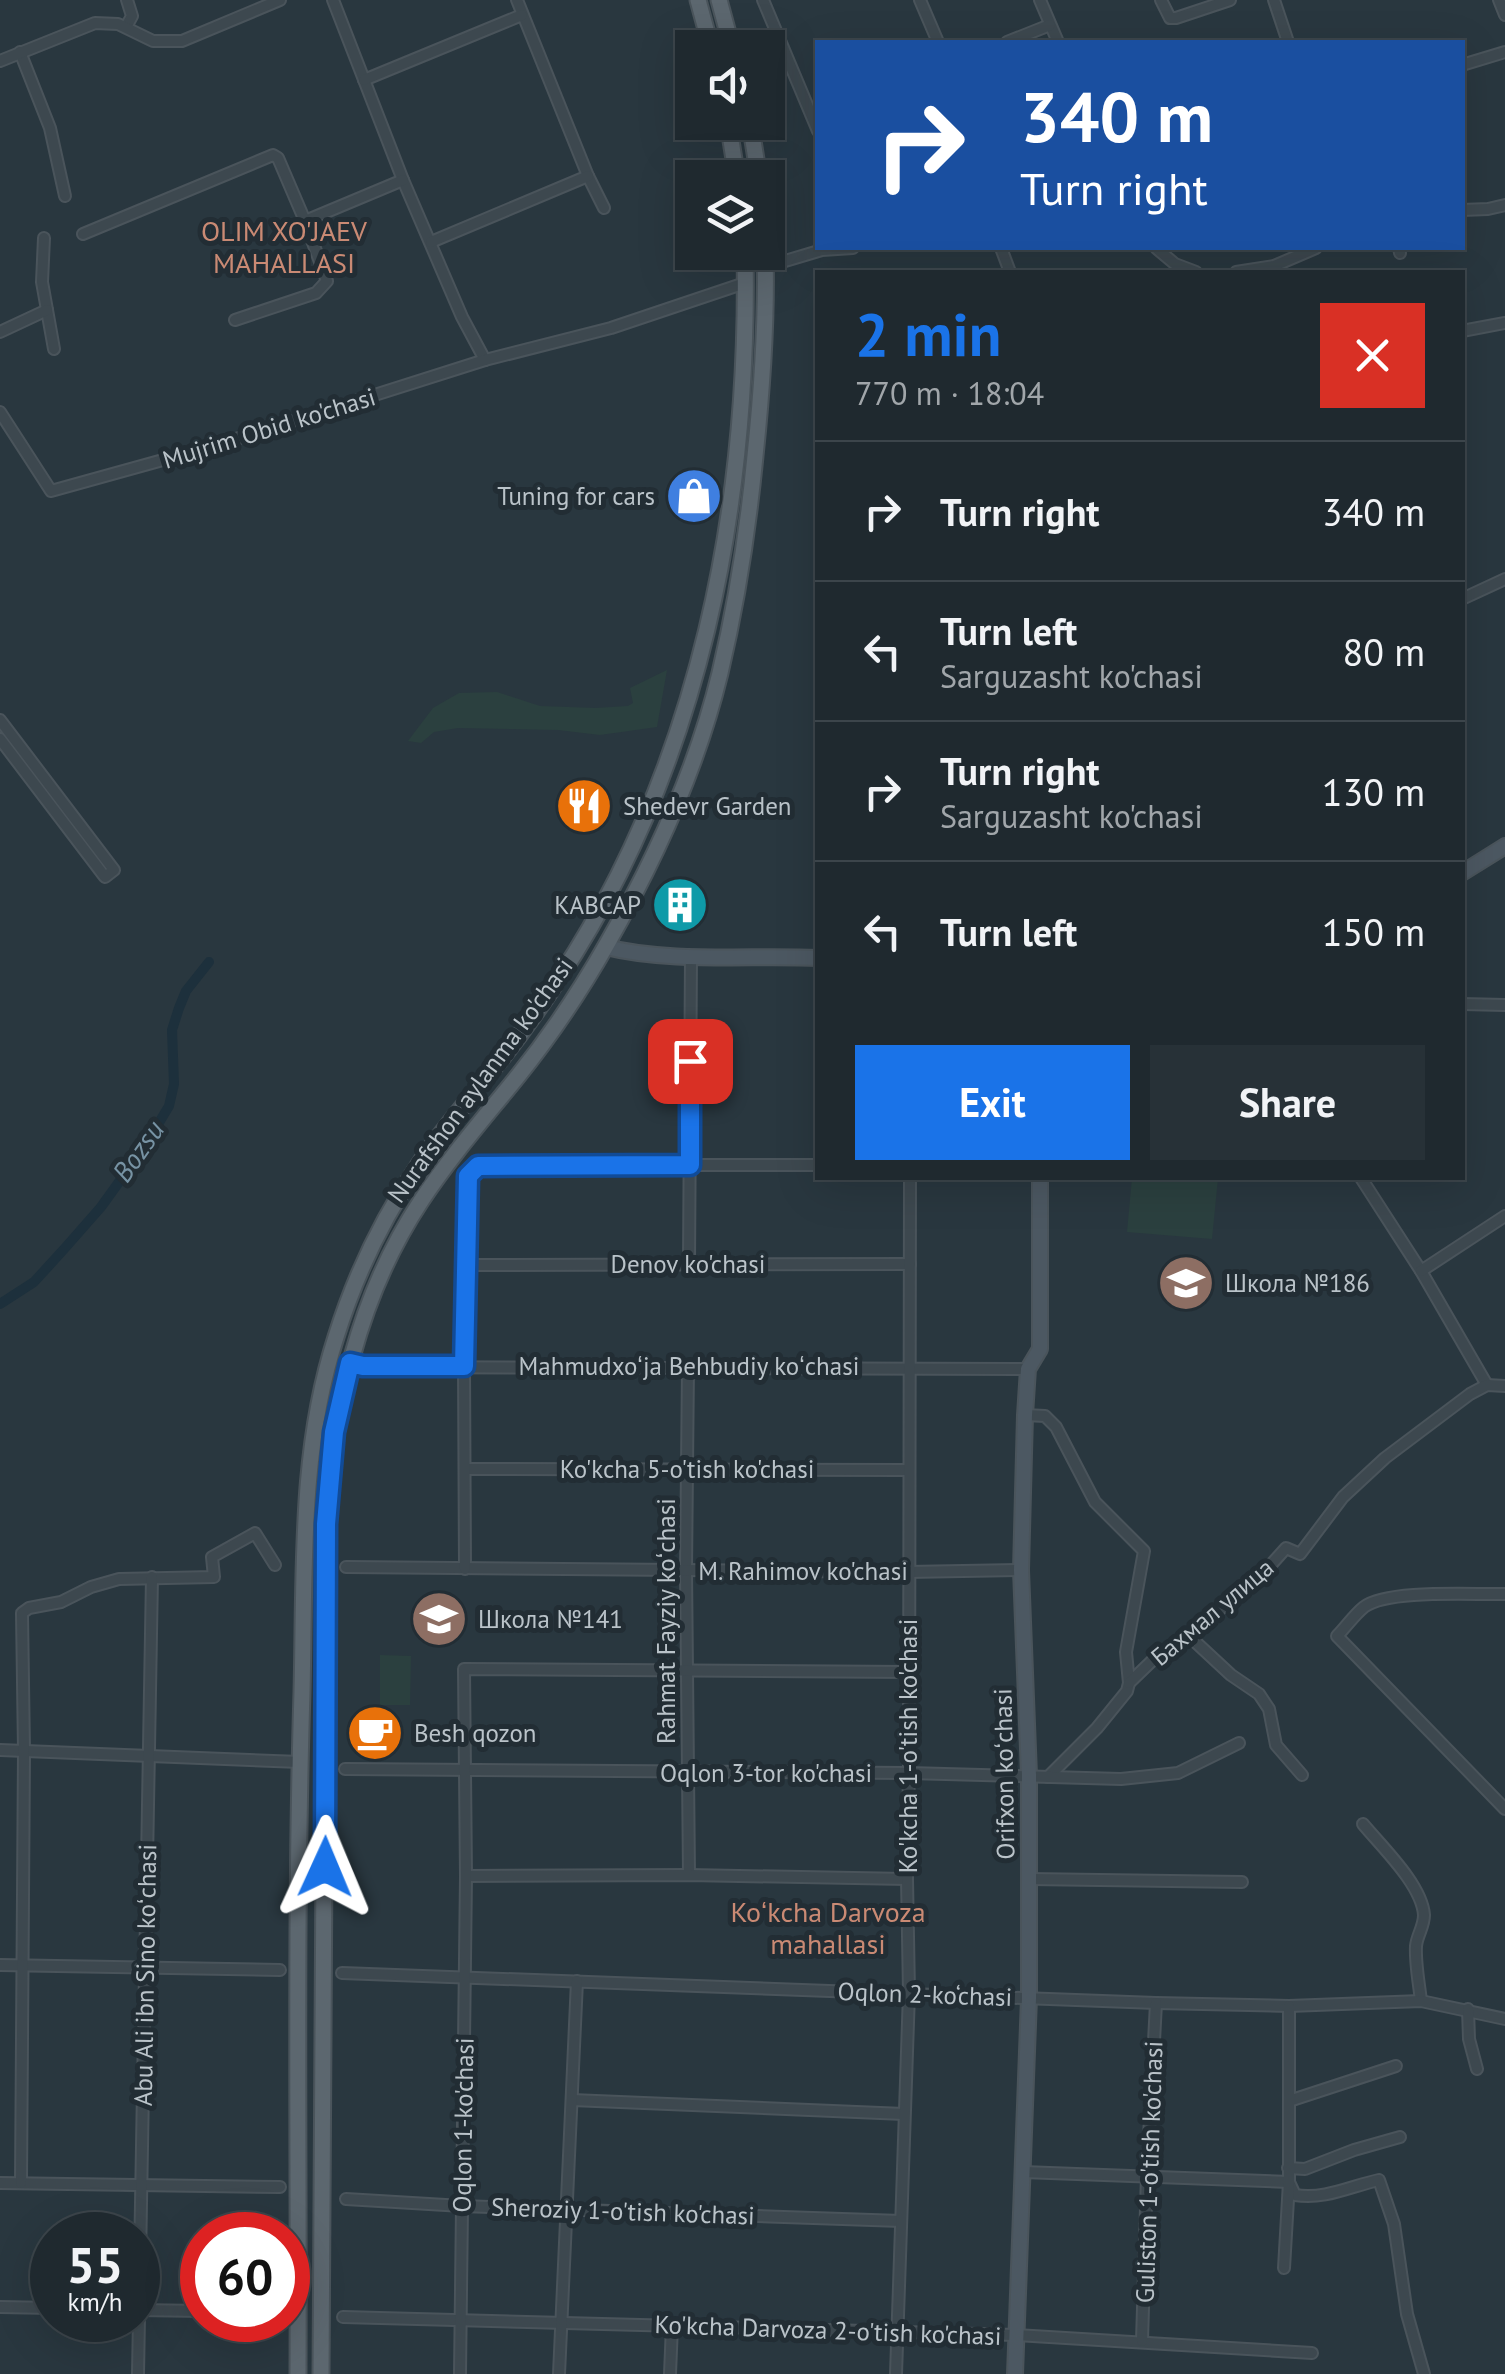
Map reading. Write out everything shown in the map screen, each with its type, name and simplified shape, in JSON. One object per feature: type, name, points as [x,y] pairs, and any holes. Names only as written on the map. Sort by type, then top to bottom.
[{"type":"main road","points":[[698,0],[706,30]]},
{"type":"main road","points":[[719,0],[727,30]]},
{"type":"main road","name":"Nurafshon aylanma ko'chasi","points":[[298,2212],[300,1762],[310,1457],[330,1354],[380,1228],[400,1193],[435,1141],[522,1032],[581,944],[644,825],[697,673],[710,621],[731,494],[742,370],[745,270]]},
{"type":"main road","name":"Nurafshon aylanma ko'chasi","points":[[321,2374],[326,1524],[334,1432],[368,1306],[392,1250],[453,1155],[545,1040],[606,946],[655,854],[702,735],[734,606],[751,496],[763,367],[765,270]]},
{"type":"main road","points":[[731,494],[741,500],[751,496]]},
{"type":"main road","points":[[679,728],[693,724],[702,735]]},
{"type":"main road","points":[[400,1193],[406,1204],[419,1204]]},
{"type":"main road","points":[[350,1298],[355,1293],[362,1294],[368,1306]]},
{"type":"main road","points":[[310,2310],[322,2310]]},
{"type":"main road","name":"Nurafshon aylanma ko'chasi","points":[[298,2342],[298,2374]]},
{"type":"street","points":[[126,0],[132,16],[126,27]]},
{"type":"street","points":[[0,61],[95,24],[112,23],[144,38],[173,42],[280,0]]},
{"type":"street","points":[[332,0],[403,180],[462,317],[485,360]]},
{"type":"street","points":[[517,0],[604,208]]},
{"type":"street","points":[[763,0],[815,125]]},
{"type":"street","points":[[920,0],[937,40]]},
{"type":"street","points":[[1040,0],[1057,40]]},
{"type":"street","points":[[1161,0],[1170,18],[1230,0]]},
{"type":"street","points":[[1274,0],[1287,40]]},
{"type":"street","points":[[1498,0],[1505,15]]},
{"type":"street","points":[[364,80],[522,15]]},
{"type":"street","points":[[1012,40],[1050,24]]},
{"type":"street","points":[[20,52],[50,128],[65,196]]},
{"type":"street","points":[[1465,64],[1505,52]]},
{"type":"street","points":[[83,234],[267,155],[278,158],[326,281],[316,293],[235,320]]},
{"type":"street","points":[[431,242],[588,176]]},
{"type":"street","points":[[305,221],[403,180]]},
{"type":"street","points":[[1465,210],[1505,204]]},
{"type":"street","points":[[44,238],[42,282],[54,349]]},
{"type":"street","points":[[785,256],[822,250]]},
{"type":"street","points":[[1158,250],[1175,264],[1191,270]]},
{"type":"street","points":[[1249,270],[1274,266],[1311,250]]},
{"type":"street","name":"Mujrim Obid ko'chasi","points":[[0,412],[51,491],[217,445],[485,360],[598,332],[745,283]]},
{"type":"street","points":[[0,332],[47,310]]},
{"type":"street","points":[[1465,330],[1505,323]]},
{"type":"street","points":[[1465,598],[1505,579]]},
{"type":"street","points":[[0,720],[114,870],[105,876],[0,739]]},
{"type":"street","points":[[1465,870],[1505,846]]},
{"type":"street","points":[[606,946],[691,956],[815,958]]},
{"type":"street","points":[[689,1263],[691,956]]},
{"type":"street","points":[[1465,1004],[1505,1005]]},
{"type":"street","points":[[465,1569],[468,1176],[478,1166],[815,1165]]},
{"type":"street","name":"Ko'kcha 1-o'tish ko'chasi","points":[[896,2374],[909,1993],[910,1180]]},
{"type":"street","name":"Orifxon koʻchasi","points":[[1015,2374],[1029,1998],[1028,1774],[1021,1570],[1028,1368],[1040,1349],[1040,1180]]},
{"type":"street","points":[[1362,1180],[1487,1386],[1505,1386]]},
{"type":"street","points":[[1420,1271],[1505,1216]]},
{"type":"street","name":"Denov ko'chasi","points":[[467,1264],[910,1264]]},
{"type":"street","name":"Mahmudxoʻja Behbudiy koʻchasi","points":[[350,1363],[1028,1368]]},
{"type":"street","name":"Rahmat Fayziy koʻchasi","points":[[688,1366],[688,1876]]},
{"type":"street","name":"Бахмал улица","points":[[1129,1682],[1156,1657],[1189,1636],[1286,1548],[1300,1554],[1343,1497],[1385,1458],[1470,1394],[1487,1386]]},
{"type":"street","name":"Бахмал улица","points":[[1025,1416],[1046,1416],[1056,1427],[1095,1502],[1144,1551],[1126,1652],[1126,1691],[1097,1728],[1048,1776]]},
{"type":"street","name":"Ko'kcha 5-o'tish ko'chasi","points":[[466,1469],[908,1470]]},
{"type":"street","points":[[21,2184],[22,1613],[118,1579],[214,1577],[212,1557],[255,1533],[275,1565]]},
{"type":"street","name":"M. Rahimov ko'chasi","points":[[346,1567],[1021,1570]]},
{"type":"street","name":"Abu Ali ibn Sino koʻchasi","points":[[141,2212],[152,1577]]},
{"type":"street","points":[[1505,1594],[1383,1599],[1364,1608],[1337,1636],[1505,1808]]},
{"type":"street","points":[[1189,1636],[1230,1674],[1259,1694],[1270,1709],[1276,1745],[1302,1775]]},
{"type":"street","name":"Oqlon 1-ko'chasi","points":[[460,2374],[466,1876],[464,1669],[686,1669]]},
{"type":"street","points":[[686,1669],[910,1672]]},
{"type":"street","name":"Oqlon 3-tor ko'chasi","points":[[345,1769],[1028,1774],[1122,1779],[1178,1774],[1239,1743]]},
{"type":"street","points":[[0,1750],[300,1762]]},
{"type":"street","points":[[1363,1824],[1405,1874],[1424,1913],[1416,1941],[1421,2001]]},
{"type":"street","points":[[466,1876],[907,1879]]},
{"type":"street","points":[[1028,1879],[1242,1882]]},
{"type":"street","points":[[0,1966],[280,1970]]},
{"type":"street","name":"Oqlon 2-ko‘chasi","points":[[342,1972],[1156,2003],[1289,2006],[1421,2001],[1505,2019]]},
{"type":"street","points":[[559,2374],[577,1981]]},
{"type":"street","name":"Guliston 1-o'tish ko'chasi","points":[[1142,2342],[1156,2003]]},
{"type":"street","points":[[1284,2268],[1289,2006]]},
{"type":"street","points":[[1468,2009],[1469,2039],[1477,2069]]},
{"type":"street","points":[[1289,2101],[1396,2066]]},
{"type":"street","points":[[572,2100],[904,2114]]},
{"type":"street","points":[[1288,2168],[1305,2168],[1400,2137]]},
{"type":"street","points":[[1023,2172],[1288,2182]]},
{"type":"street","points":[[1288,2182],[1300,2196],[1324,2196],[1379,2180],[1394,2224],[1407,2314],[1424,2374]]},
{"type":"street","points":[[0,2183],[280,2187]]},
{"type":"street","name":"Sheroziy 1-o'tish ko'chasi","points":[[346,2199],[901,2221]]},
{"type":"street","points":[[0,2307],[30,2308]]},
{"type":"street","name":"Ko'kcha Darvoza 2-o'tish ko'chasi","points":[[344,2317],[1016,2336],[1312,2353]]},
{"type":"street","points":[[670,2374],[672,2326]]},
{"type":"street","name":"Abu Ali ibn Sino koʻchasi","points":[[138,2342],[138,2374]]},
{"type":"green space","points":[[667,670],[657,727],[600,735],[458,728],[434,732],[421,743],[408,741],[433,708],[459,693],[497,692],[540,706],[628,706],[633,703],[630,688]]},
{"type":"green space","points":[[1132,1180],[1218,1180],[1212,1239],[1127,1232]]},
{"type":"green space","points":[[380,1655],[411,1656],[410,1705],[380,1705]]},
{"type":"waterway","name":"Bozsu","points":[[0,1304],[34,1282],[101,1207],[145,1146],[169,1106],[174,1084],[172,1030],[179,1008],[186,991],[209,962]]},
{"type":"place","name":"Tuning for cars","points":[[694,496]]},
{"type":"place","name":"Shedevr Garden","points":[[584,806]]},
{"type":"place","name":"КАВСАР","points":[[680,905]]},
{"type":"place","name":"Школа №186","points":[[1186,1283]]},
{"type":"place","name":"Школа №141","points":[[439,1619]]},
{"type":"place","name":"Besh qozon","points":[[375,1733]]},
{"type":"district","name":"OLIM XO'JAEV MAHALLASI","points":[[284,247]]},
{"type":"district","name":"Koʻkcha Darvoza mahallasi","points":[[828,1928]]},
{"type":"route","points":[[325,1867],[326,1524],[334,1432],[350,1363],[464,1366],[468,1176],[472,1170],[478,1166],[690,1165],[690,1061]]}]
